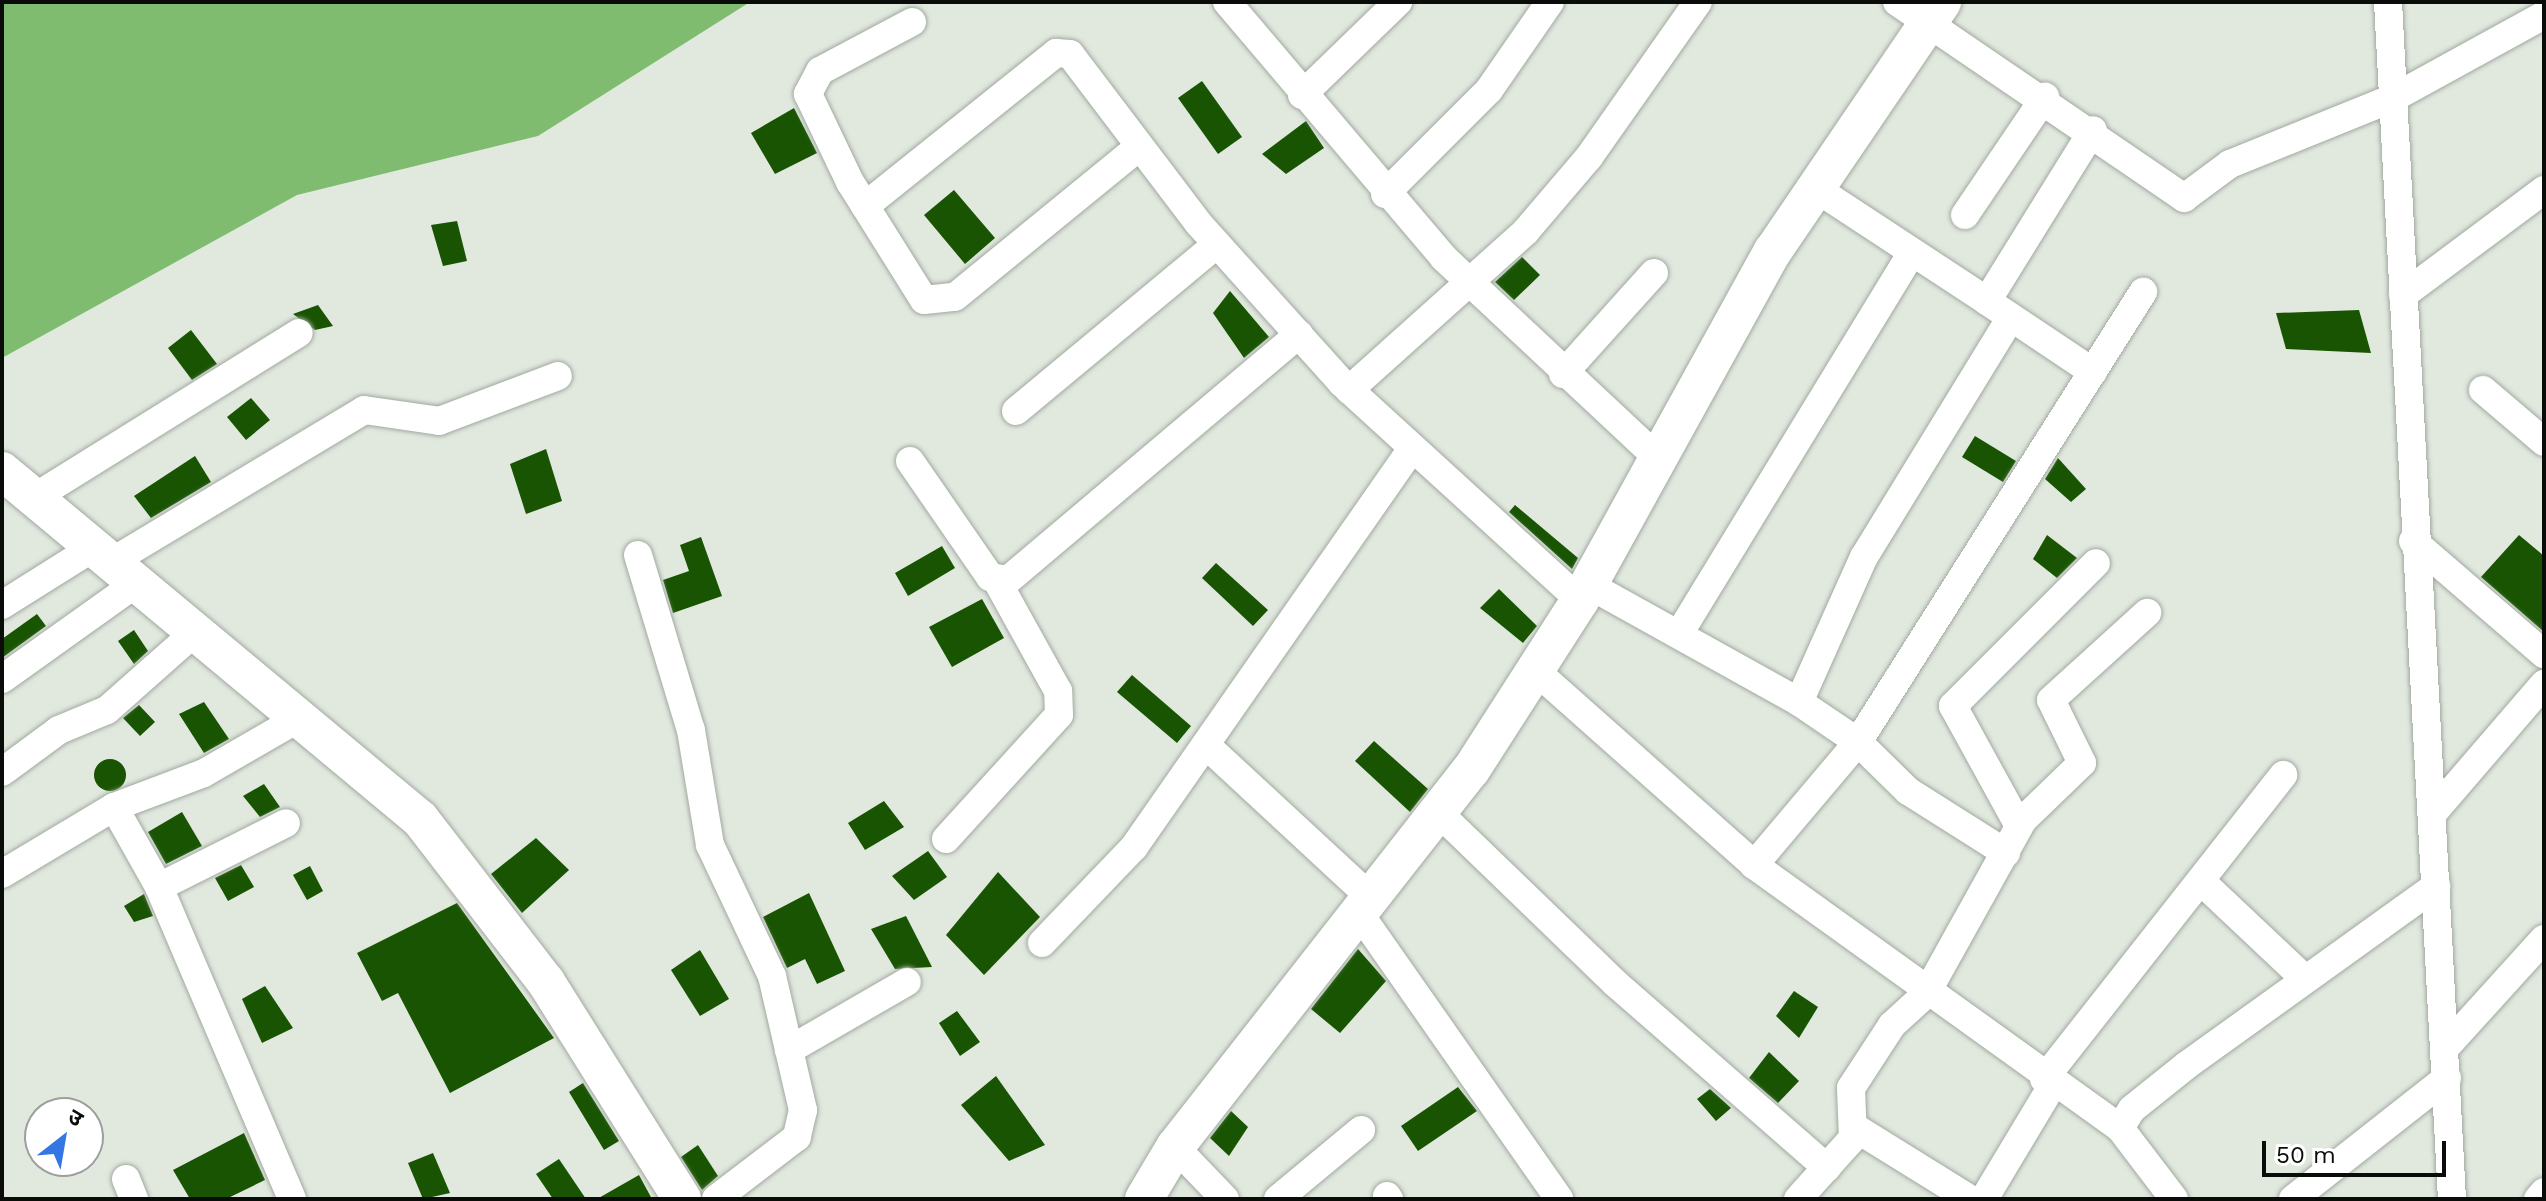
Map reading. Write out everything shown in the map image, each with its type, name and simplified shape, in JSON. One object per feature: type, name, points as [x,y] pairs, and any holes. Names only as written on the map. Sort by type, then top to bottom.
[{"type":"street","points":[[1228,2],[1385,194],[1563,374],[1658,458]]},
{"type":"street","points":[[1302,95],[1398,2]]},
{"type":"street","points":[[1385,194],[1489,90],[1550,2]]},
{"type":"street","points":[[1349,390],[1470,283],[1562,191],[1698,2]]},
{"type":"street","points":[[2388,2],[2413,541],[2432,814],[2452,1199]]},
{"type":"street","points":[[1144,1199],[1175,1147],[1439,813],[1537,672],[1585,593],[1705,365],[1922,9],[2093,130],[2136,170],[2184,198],[2230,164],[2393,98],[2544,15]]},
{"type":"street","points":[[912,22],[820,71],[808,85],[824,135],[916,295],[946,303],[1139,147]]},
{"type":"street","points":[[865,206],[1056,53],[1078,63],[1139,147],[1217,244],[1349,390],[1411,450],[1585,593],[1679,634],[1799,702],[1858,742],[1908,791],[2006,853]]},
{"type":"street","points":[[1965,215],[2045,97]]},
{"type":"street","points":[[1987,301],[2093,130]]},
{"type":"street","points":[[1815,188],[2093,372]]},
{"type":"street","points":[[2403,295],[2544,190]]},
{"type":"street","points":[[1016,411],[1217,244]]},
{"type":"street","points":[[1679,634],[1912,252]]},
{"type":"street","points":[[1563,374],[1654,273]]},
{"type":"street","points":[[1754,865],[1858,742],[2143,292]]},
{"type":"street","points":[[1799,702],[1864,557],[2010,319]]},
{"type":"street","points":[[32,499],[299,333]]},
{"type":"street","points":[[997,581],[1062,538],[1299,334]]},
{"type":"street","points":[[2,605],[111,566],[364,410],[439,421],[558,376]]},
{"type":"street","points":[[2483,390],[2544,442]]},
{"type":"street","points":[[1042,943],[1134,847],[1411,450]]},
{"type":"street","points":[[910,461],[997,581],[1053,680],[1059,715],[946,839]]},
{"type":"street","points":[[2,471],[294,721],[364,769],[439,840],[546,982],[682,1199]]},
{"type":"street","points":[[2413,541],[2544,654]]},
{"type":"street","points":[[638,555],[691,730],[710,845],[772,976],[789,1050],[802,1131],[716,1199]]},
{"type":"street","points":[[2019,826],[1953,706],[2096,563]]},
{"type":"street","points":[[2,679],[111,566]]},
{"type":"street","points":[[1798,1199],[1857,1129],[1851,1088],[1892,1025],[1926,994],[2019,826],[2082,763],[2051,700],[2147,613]]},
{"type":"street","points":[[2,772],[59,730],[107,710],[194,633]]},
{"type":"street","points":[[1537,672],[1754,865],[1926,994],[2120,1128],[2174,1199]]},
{"type":"street","points":[[2432,814],[2544,684]]},
{"type":"street","points":[[2,874],[114,807],[204,773],[294,721]]},
{"type":"street","points":[[1206,745],[1365,906],[1559,1199]]},
{"type":"street","points":[[1984,1199],[2048,1081],[2283,775]]},
{"type":"street","points":[[114,807],[159,887],[292,1199]]},
{"type":"street","points":[[1439,813],[1615,983],[1827,1168]]},
{"type":"street","points":[[159,887],[286,823]]},
{"type":"street","points":[[2203,883],[2305,979]]},
{"type":"street","points":[[2120,1128],[2132,1109],[2305,979],[2436,886]]},
{"type":"street","points":[[2445,1048],[2544,939]]},
{"type":"street","points":[[789,1050],[907,982]]},
{"type":"street","points":[[2293,1199],[2447,1078]]},
{"type":"street","points":[[1857,1129],[1970,1199]]},
{"type":"street","points":[[1278,1199],[1361,1130]]},
{"type":"street","points":[[1175,1147],[1225,1199]]},
{"type":"street","points":[[2538,1199],[2544,1192]]},
{"type":"shaded area","points":[[3,2],[750,2],[538,136],[297,195],[2,358]]},
{"type":"building","points":[[1202,81],[1242,137],[1218,154],[1178,98]]},
{"type":"building","points":[[794,108],[817,153],[775,174],[751,133]]},
{"type":"building","points":[[1306,121],[1324,148],[1286,174],[1262,154]]},
{"type":"building","points":[[954,190],[995,238],[965,264],[924,215]]},
{"type":"building","points":[[457,221],[467,261],[443,266],[431,225]]},
{"type":"building","points":[[1522,257],[1540,275],[1514,300],[1495,282]]},
{"type":"building","points":[[1230,291],[1269,337],[1244,358],[1213,313]]},
{"type":"building","points":[[318,305],[333,326],[315,330],[293,314]]},
{"type":"building","points":[[2359,310],[2371,353],[2286,349],[2276,313]]},
{"type":"building","points":[[191,330],[217,364],[192,380],[168,348]]},
{"type":"building","points":[[251,398],[270,420],[246,440],[227,417]]},
{"type":"building","points":[[1975,436],[2016,461],[2003,482],[1962,457]]},
{"type":"building","points":[[546,449],[562,501],[526,514],[510,464]]},
{"type":"building","points":[[195,456],[211,482],[151,518],[134,496]]},
{"type":"building","points":[[2058,458],[2086,489],[2071,502],[2045,479]]},
{"type":"building","points":[[1515,505],[1578,558],[1572,569],[1509,512]]},
{"type":"building","points":[[2047,535],[2077,558],[2057,578],[2033,559]]},
{"type":"building","points":[[2519,535],[2544,556],[2544,632],[2481,577]]},
{"type":"building","points":[[701,537],[722,596],[673,613],[663,580],[689,571],[680,545]]},
{"type":"building","points":[[942,546],[955,568],[908,596],[895,573]]},
{"type":"building","points":[[1216,563],[1268,610],[1253,626],[1202,578]]},
{"type":"building","points":[[1499,589],[1537,626],[1523,643],[1480,608]]},
{"type":"building","points":[[982,599],[1004,638],[952,667],[929,627]]},
{"type":"building","points":[[37,614],[46,626],[2,658],[2,639]]},
{"type":"building","points":[[134,630],[148,651],[134,664],[118,641]]},
{"type":"building","points":[[1132,675],[1191,726],[1177,743],[1117,692]]},
{"type":"building","points":[[204,702],[229,739],[204,753],[179,714]]},
{"type":"building","points":[[139,705],[155,722],[140,736],[123,718]]},
{"type":"building","points":[[1374,741],[1428,789],[1410,812],[1355,761]]},
{"type":"building","points":[[110,759],[121,764],[126,775],[121,786],[110,791],[99,786],[94,775],[99,764]]},
{"type":"building","points":[[264,784],[280,807],[260,817],[243,796]]},
{"type":"building","points":[[884,801],[904,827],[865,850],[848,823]]},
{"type":"building","points":[[182,812],[202,846],[166,864],[148,832]]},
{"type":"building","points":[[536,838],[569,870],[522,913],[491,874]]},
{"type":"building","points":[[928,851],[947,877],[914,900],[892,876]]},
{"type":"building","points":[[241,865],[254,887],[228,901],[215,878]]},
{"type":"building","points":[[310,866],[323,891],[307,900],[293,875]]},
{"type":"building","points":[[998,872],[1040,917],[984,975],[946,935]]},
{"type":"building","points":[[809,893],[845,971],[817,984],[805,959],[787,968],[763,917]]},
{"type":"building","points":[[144,894],[153,916],[134,922],[124,906]]},
{"type":"building","points":[[457,903],[554,1038],[450,1093],[398,993],[382,1001],[357,953]]},
{"type":"building","points":[[906,916],[932,967],[895,969],[871,929]]},
{"type":"building","points":[[1358,949],[1386,981],[1340,1033],[1311,1009]]},
{"type":"building","points":[[700,950],[729,999],[700,1016],[671,970]]},
{"type":"building","points":[[265,986],[293,1028],[262,1043],[242,999]]},
{"type":"building","points":[[1794,991],[1818,1007],[1799,1038],[1776,1016]]},
{"type":"building","points":[[957,1011],[980,1042],[960,1056],[939,1023]]},
{"type":"building","points":[[1769,1052],[1799,1081],[1778,1103],[1749,1078]]},
{"type":"building","points":[[996,1076],[1045,1145],[1009,1161],[961,1105]]},
{"type":"building","points":[[583,1083],[619,1141],[604,1150],[569,1092]]},
{"type":"building","points":[[1458,1087],[1477,1111],[1418,1151],[1401,1126]]},
{"type":"building","points":[[1710,1089],[1731,1108],[1716,1121],[1697,1099]]},
{"type":"building","points":[[1231,1111],[1248,1127],[1229,1156],[1210,1138]]},
{"type":"building","points":[[244,1133],[265,1180],[226,1199],[190,1199],[173,1170]]},
{"type":"building","points":[[698,1145],[718,1176],[702,1190],[681,1157]]},
{"type":"building","points":[[433,1153],[450,1193],[423,1199],[408,1163]]},
{"type":"building","points":[[559,1159],[586,1199],[553,1199],[536,1174]]},
{"type":"building","points":[[639,1175],[652,1199],[597,1199]]}]
